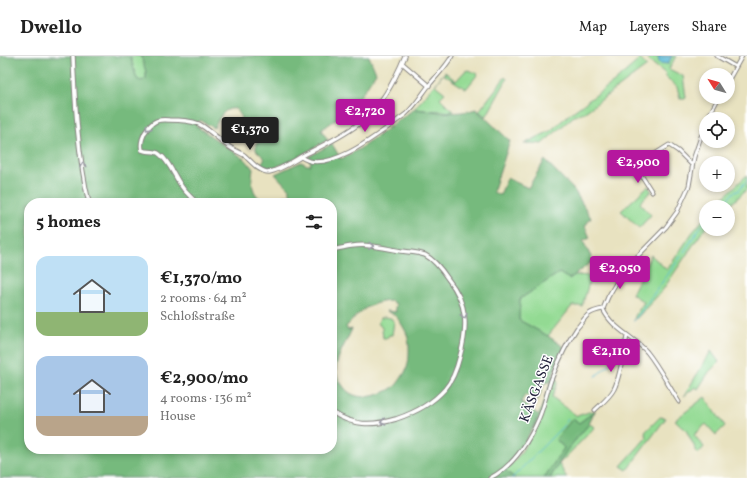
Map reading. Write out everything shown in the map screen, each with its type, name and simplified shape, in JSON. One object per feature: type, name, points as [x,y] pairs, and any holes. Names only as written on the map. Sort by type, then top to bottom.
[{"type":"street","points":[[73,56],[74,90],[88,198]]},
{"type":"street","points":[[192,198],[183,189],[168,164],[159,154],[152,151],[145,152],[142,150],[141,143],[144,134],[154,121],[162,119],[180,120],[200,125],[245,156],[258,168],[265,171],[275,170],[347,132],[365,119],[382,99],[405,56]]},
{"type":"street","points":[[301,157],[315,161],[334,159],[360,146],[406,114],[443,70],[452,56]]},
{"type":"street","points":[[718,56],[736,66],[742,56]]},
{"type":"street","points":[[402,63],[429,86]]},
{"type":"street","points":[[226,144],[232,140],[273,133]]},
{"type":"street","points":[[679,402],[647,352],[626,336],[603,309],[608,296],[623,271],[661,232],[677,212],[689,186],[692,165],[699,141]]},
{"type":"street","points":[[652,192],[638,170],[642,162],[655,153],[669,145],[678,151],[692,165]]},
{"type":"street","points":[[337,249],[349,246],[370,246],[418,253],[426,256],[435,262],[460,297],[466,326],[462,350],[453,378],[445,389],[426,406],[400,417],[373,423],[347,421],[337,415]]},
{"type":"street","name":"KÄSGASSE","points":[[490,478],[500,473],[520,452],[527,441],[540,417],[551,380],[560,359],[573,335],[588,315],[592,312],[603,309]]},
{"type":"street","points":[[594,410],[614,389],[617,382],[626,336]]},
{"type":"green space","points":[[0,56],[130,56],[137,79],[141,81],[146,79],[146,72],[141,56],[369,56],[376,73],[352,108],[321,130],[328,140],[292,160],[271,168],[266,168],[259,165],[265,159],[256,150],[256,143],[274,141],[273,131],[229,140],[233,129],[240,123],[241,116],[236,109],[228,110],[222,114],[214,128],[200,120],[196,126],[246,160],[253,169],[253,187],[259,198],[24,198],[24,454],[337,454],[337,374],[342,384],[353,395],[366,397],[380,394],[396,386],[406,371],[408,365],[409,343],[407,334],[400,322],[393,314],[386,311],[396,312],[396,304],[391,301],[377,303],[366,308],[346,327],[348,330],[352,329],[342,348],[337,364],[337,198],[272,198],[291,195],[289,189],[275,174],[301,162],[310,165],[311,163],[308,157],[332,144],[341,159],[361,148],[414,109],[453,113],[476,109],[510,141],[493,192],[500,195],[507,178],[528,188],[545,160],[574,190],[591,218],[585,226],[590,238],[583,241],[593,261],[569,279],[559,273],[520,299],[519,320],[548,336],[564,347],[550,382],[544,383],[538,400],[525,395],[521,402],[539,415],[525,442],[505,470],[515,478],[0,478]]},
{"type":"green space","points":[[130,56],[141,56],[146,72],[146,79],[141,81],[137,79]]},
{"type":"green space","points":[[650,56],[676,56],[669,69],[683,76],[686,98],[680,98],[677,87],[665,76],[666,74],[649,61],[648,58]]},
{"type":"green space","points":[[640,59],[647,66],[585,112],[574,116],[542,144],[524,144],[550,131],[571,113],[614,82]]},
{"type":"green space","points":[[469,70],[478,74],[466,89],[443,74],[445,72],[456,81],[465,71]]},
{"type":"green space","points":[[441,77],[435,85],[445,93],[440,98],[454,112],[414,109]]},
{"type":"green space","points":[[505,77],[507,79],[486,117],[479,111]]},
{"type":"green space","points":[[747,175],[747,189],[735,200],[720,200],[729,192],[735,192],[735,186]]},
{"type":"green space","points":[[648,186],[652,192],[650,192],[640,203],[651,215],[639,228],[621,211]]},
{"type":"green space","points":[[699,224],[699,236],[662,291],[634,321],[635,316],[644,302],[632,294],[651,255],[667,270]]},
{"type":"green space","points":[[559,273],[569,279],[575,275],[591,276],[582,306],[572,306],[548,336],[519,320],[520,299]]},
{"type":"green space","points":[[380,318],[391,318],[394,322],[392,335],[389,335],[387,338],[383,338],[382,328],[378,323]]},
{"type":"green space","points":[[711,351],[719,362],[709,372],[698,389],[695,387],[684,396]]},
{"type":"green space","points":[[554,375],[558,382],[552,397],[577,416],[595,411],[579,423],[573,418],[556,439],[564,448],[544,478],[515,478],[505,471],[520,454],[530,438]]},
{"type":"green space","points":[[705,397],[725,426],[716,435],[706,424],[694,435],[704,447],[698,454],[686,430],[675,420]]},
{"type":"green space","points":[[595,411],[589,424],[567,450],[550,478],[544,478],[564,448],[556,439],[573,418],[579,423]]},
{"type":"green space","points":[[660,417],[666,418],[627,470],[621,466],[647,437],[645,432]]},
{"type":"green space","points":[[589,424],[595,427],[559,464],[567,478],[550,478],[567,450]]},
{"type":"water","points":[[658,56],[672,56],[668,64],[659,63]]},
{"type":"waterway","points":[[727,200],[734,192],[738,191],[747,180]]},
{"type":"waterway","points":[[684,252],[699,229]]},
{"type":"waterway","points":[[634,321],[682,255]]},
{"type":"waterway","points":[[596,376],[612,362],[616,344],[623,336]]},
{"type":"waterway","points":[[512,478],[564,425],[568,419]]}]
